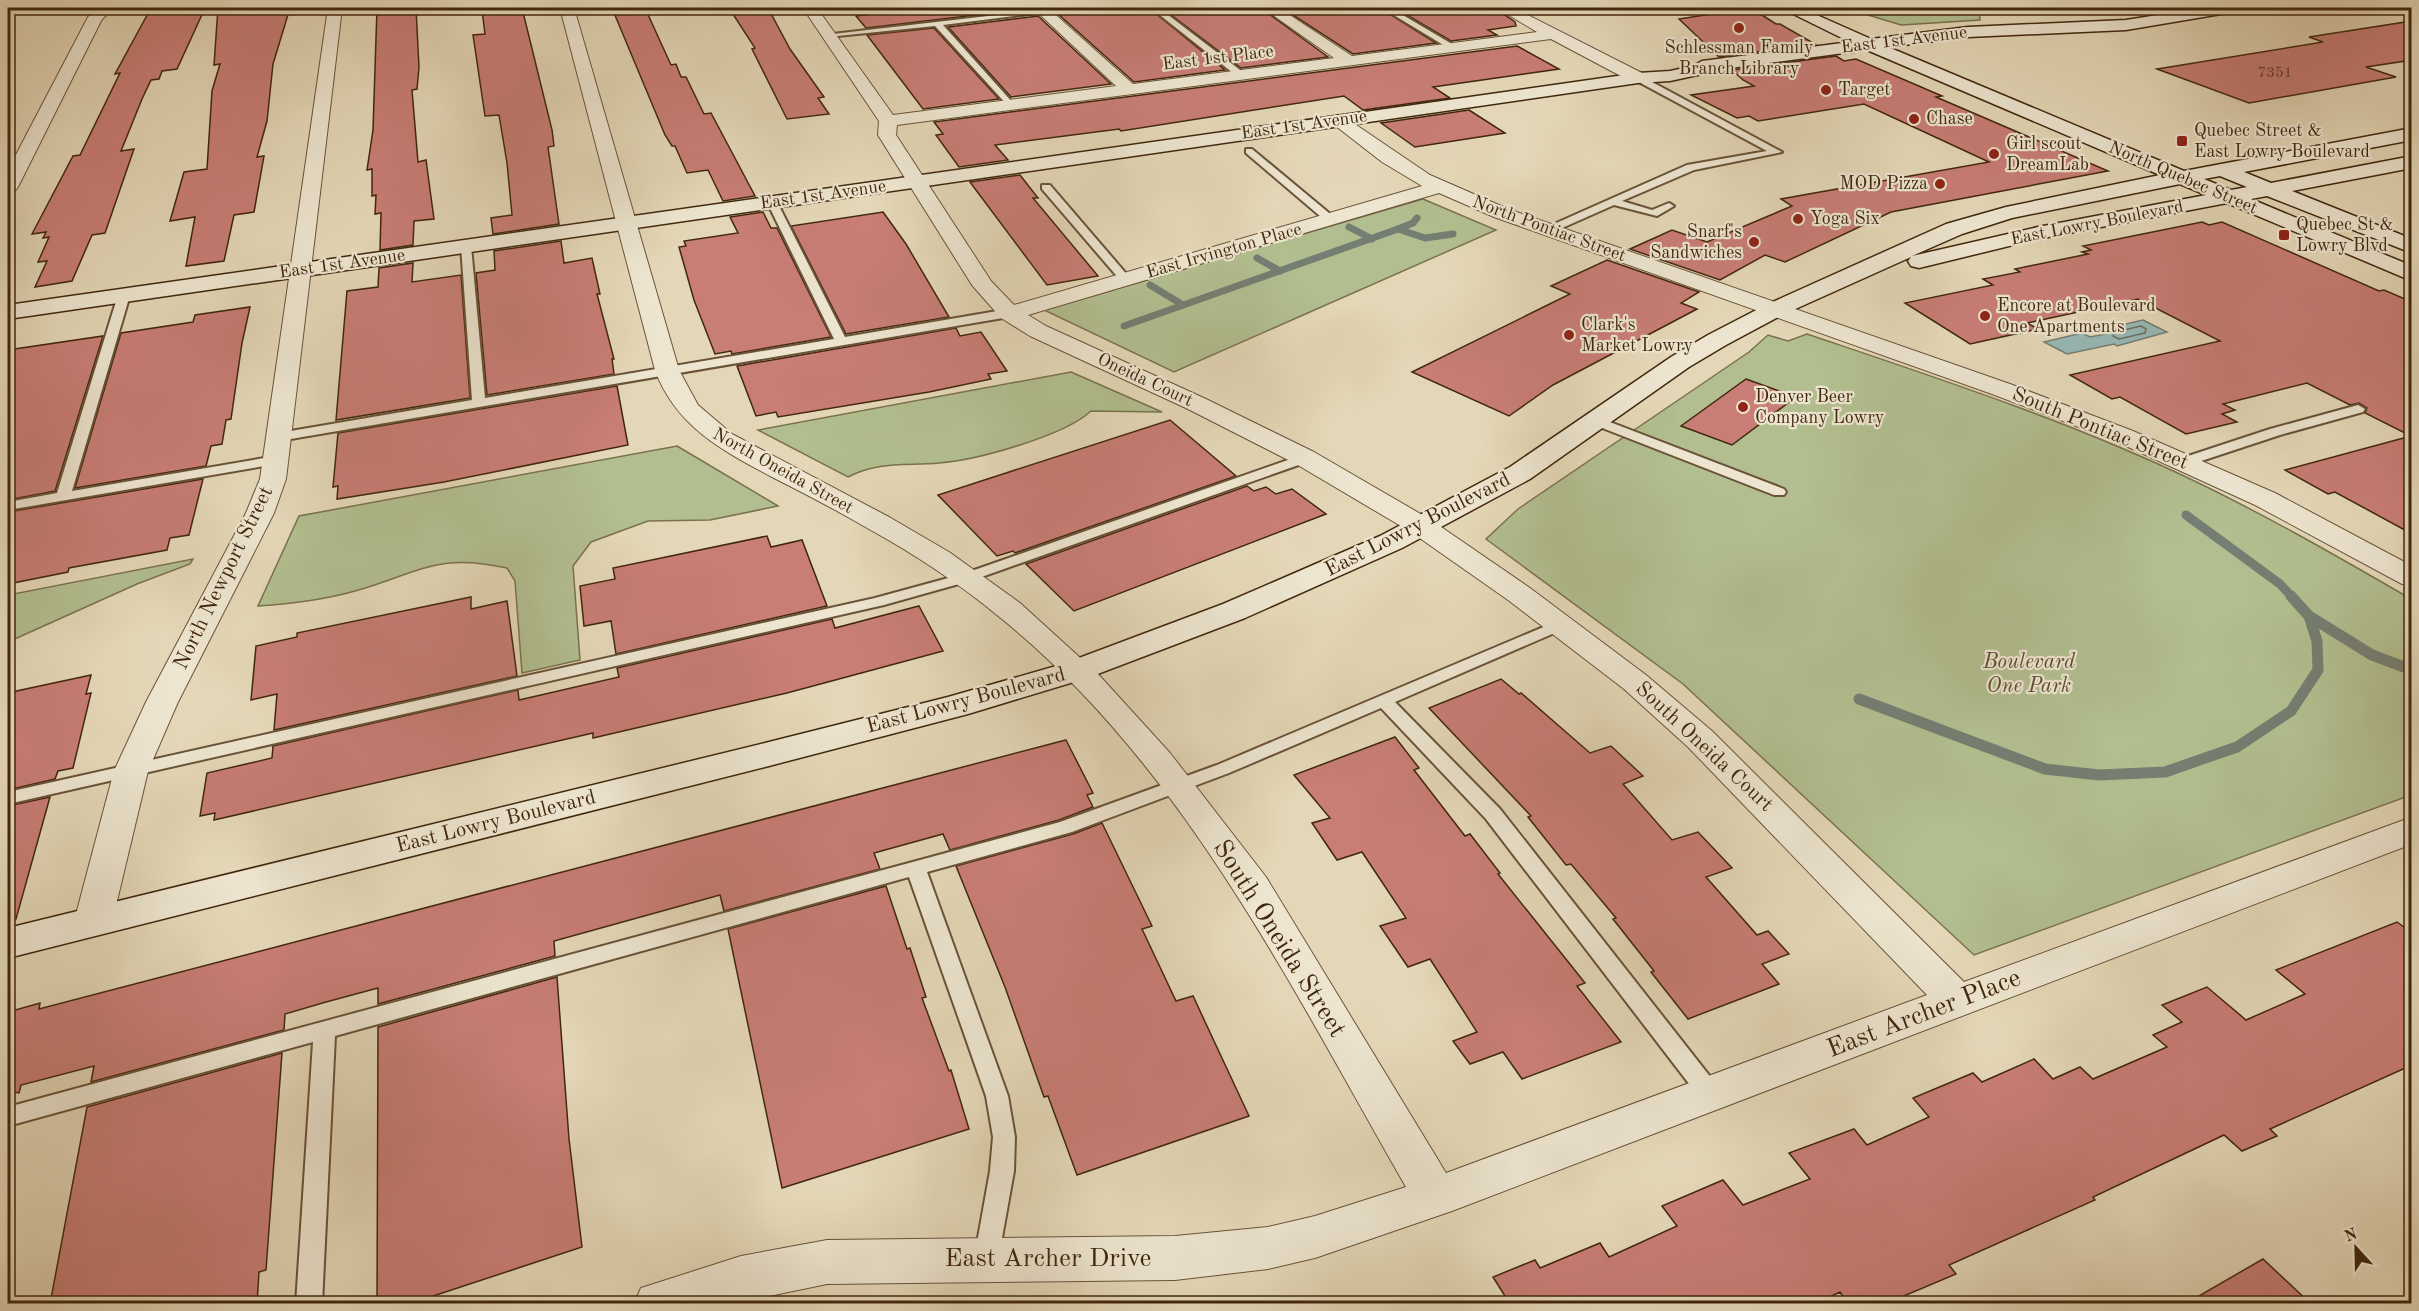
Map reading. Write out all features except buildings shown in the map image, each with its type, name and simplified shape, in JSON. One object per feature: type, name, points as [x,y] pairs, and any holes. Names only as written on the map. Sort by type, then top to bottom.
[{"type":"street","points":[[8,187],[96,17],[108,8]]},
{"type":"street","name":"North Newport Street","points":[[93,922],[130,771],[162,702],[269,495],[278,449],[335,8]]},
{"type":"street","name":"North Oneida Street","points":[[567,8],[667,370],[678,397],[687,410],[723,440],[896,533],[968,577],[1040,634],[1075,671]]},
{"type":"street","name":"Oneida Court","points":[[811,8],[888,121],[887,135],[983,285],[1009,314],[1038,331],[1188,399],[1305,458],[1421,526]]},
{"type":"street","points":[[1270,8],[1349,61]]},
{"type":"street","points":[[1503,8],[1638,78]]},
{"type":"street","name":"North Quebec Street","points":[[1790,8],[1872,36],[2206,188],[2412,274]]},
{"type":"street","points":[[1826,8],[1847,16]]},
{"type":"street","name":"East 1st Avenue","points":[[8,312],[1337,120],[1638,78],[1670,76],[1872,36],[1904,40],[1968,32],[2120,25],[2228,8]]},
{"type":"street","points":[[1042,9],[1129,90]]},
{"type":"street","name":"East 1st Place","points":[[888,121],[1554,34]]},
{"type":"street","points":[[1904,40],[1937,54]]},
{"type":"street","name":"North Pontiac Street","points":[[1337,120],[1389,158],[1439,188],[1549,230],[1774,310]]},
{"type":"street","name":"East Lowry Boulevard","points":[[8,943],[945,709],[1075,671],[1285,590],[1421,526],[1507,481],[1680,362],[1774,310],[1854,276],[1954,229],[2052,202],[2412,134]]},
{"type":"street","points":[[2206,188],[2412,147]]},
{"type":"street","name":"North Quebec Street","points":[[2193,158],[2412,247]]},
{"type":"street","name":"East Lowry Boulevard","points":[[1854,276],[2038,233],[2412,162]]},
{"type":"street","name":"East Irvington Place","points":[[1009,314],[1439,188]]},
{"type":"street","name":"South Pontiac Street","points":[[1774,310],[2010,392],[2184,462],[2283,508],[2412,578]]},
{"type":"street","name":"South Oneida Court","points":[[1421,526],[1560,625],[1635,682],[1723,761],[1958,1001]]},
{"type":"street","name":"South Oneida Street","points":[[1075,671],[1178,786],[1253,887],[1436,1197]]},
{"type":"street","name":"East Archer Place","points":[[1436,1197],[2412,830]]},
{"type":"street","name":"East Archer Drive","points":[[658,1304],[741,1278],[818,1263],[864,1260],[1175,1258],[1268,1248],[1315,1238],[1436,1197]]},
{"type":"lane","points":[[828,35],[1042,9],[1074,8]]},
{"type":"lane","points":[[1155,8],[1241,75]]},
{"type":"lane","points":[[1386,8],[1453,47]]},
{"type":"lane","points":[[937,23],[1010,105]]},
{"type":"lane","points":[[1549,230],[1691,167],[1778,152],[1638,78]]},
{"type":"lane","points":[[1249,150],[1330,220]]},
{"type":"lane","points":[[1046,187],[1125,279]]},
{"type":"lane","points":[[772,202],[841,341]]},
{"type":"lane","points":[[1614,202],[1653,214],[1669,206]]},
{"type":"lane","points":[[465,246],[479,402]]},
{"type":"lane","points":[[63,496],[124,295]]},
{"type":"lane","points":[[8,506],[278,449],[479,402],[1009,314]]},
{"type":"lane","points":[[2184,462],[2265,435],[2358,409]]},
{"type":"lane","points":[[1597,421],[1779,492]]},
{"type":"lane","points":[[8,798],[867,605],[968,577],[1305,458]]},
{"type":"lane","points":[[8,1117],[916,869],[1065,826],[1178,786],[1560,625]]},
{"type":"lane","points":[[1384,701],[1493,814],[1711,1095]]},
{"type":"lane","points":[[916,869],[997,1096],[1004,1137],[1002,1171],[986,1260]]},
{"type":"lane","points":[[309,1304],[324,1030]]},
{"type":"green space","points":[[1845,8],[1979,10],[1980,20],[1901,25]]},
{"type":"green space","points":[[1423,199],[1496,230],[1174,372],[1044,310]]},
{"type":"green space","name":"Boulevard One Park","points":[[1807,334],[2045,417],[2138,455],[2271,520],[2411,599],[2411,795],[1974,955],[1683,684],[1486,539],[1518,509],[1749,352],[1768,335],[1788,341]]},
{"type":"green space","points":[[1071,372],[1162,412],[1091,411],[1041,438],[997,452],[939,463],[881,466],[848,477],[758,430]]},
{"type":"green space","points":[[677,446],[778,506],[710,520],[648,521],[591,542],[573,566],[580,660],[522,673],[515,581],[507,568],[462,562],[445,564],[428,567],[343,594],[307,601],[258,606],[299,516]]},
{"type":"green space","points":[[193,559],[190,564],[137,584],[8,642],[8,595]]},
{"type":"water","points":[[2143,320],[2167,332],[2117,346],[2114,344],[2067,354],[2044,342],[2082,333],[2090,337],[2106,334],[2099,330]]},
{"type":"waterway","points":[[1398,229],[1413,223],[1417,218]]},
{"type":"waterway","points":[[1349,227],[1371,239]]},
{"type":"waterway","points":[[1371,239],[1398,229]]},
{"type":"waterway","points":[[1398,229],[1425,238],[1453,234]]},
{"type":"waterway","points":[[1280,271],[1371,239]]},
{"type":"waterway","points":[[1257,258],[1280,271]]},
{"type":"waterway","points":[[1124,326],[1280,271]]},
{"type":"waterway","points":[[1150,285],[1183,305]]},
{"type":"waterway","points":[[2186,515],[2280,584],[2293,598]]},
{"type":"waterway","points":[[2291,596],[2309,616]]},
{"type":"waterway","points":[[1859,699],[2045,769],[2099,775],[2165,772],[2237,747],[2291,711],[2318,670],[2317,641],[2309,616]]},
{"type":"waterway","points":[[2309,616],[2372,655],[2412,670]]},
{"type":"place","name":"Schlessman Family Branch Library","points":[[1739,28]]},
{"type":"place","name":"Target","points":[[1826,90]]},
{"type":"place","name":"Chase","points":[[1914,119]]},
{"type":"place","name":"Quebec Street & East Lowry Boulevard","points":[[2182,141]]},
{"type":"place","name":"Girl scout DreamLab","points":[[1994,154]]},
{"type":"place","name":"MOD Pizza","points":[[1940,184]]},
{"type":"place","name":"Yoga Six","points":[[1798,219]]},
{"type":"place","name":"Quebec St & Lowry Blvd","points":[[2284,235]]},
{"type":"place","name":"Snarf's Sandwiches","points":[[1754,242]]},
{"type":"place","name":"Encore at Boulevard One Apartments","points":[[1985,316]]},
{"type":"place","name":"Clark's Market Lowry","points":[[1569,335]]},
{"type":"place","name":"Denver Beer Company Lowry","points":[[1743,407]]}]
